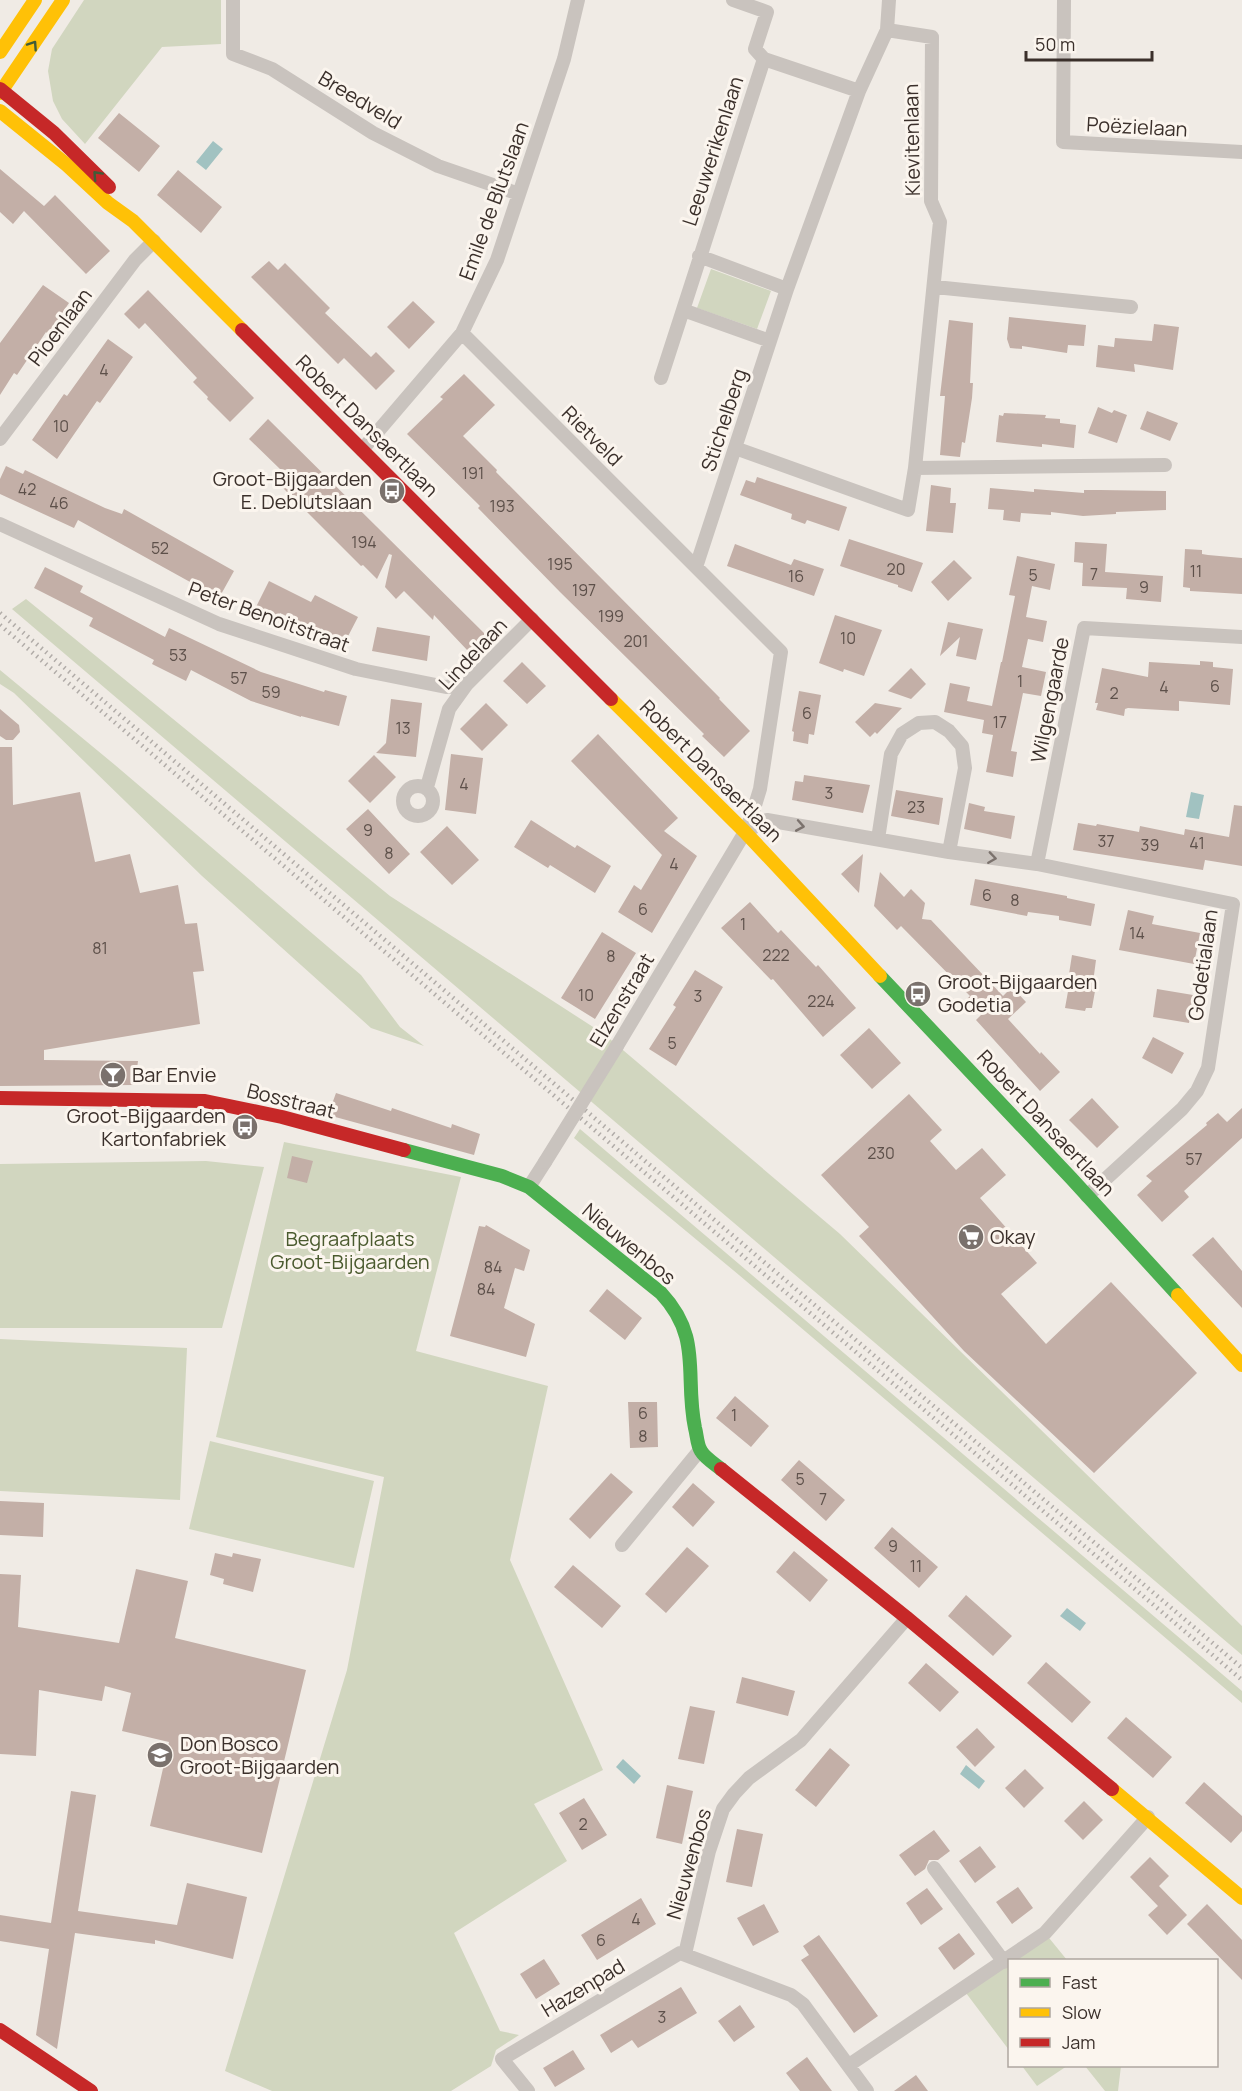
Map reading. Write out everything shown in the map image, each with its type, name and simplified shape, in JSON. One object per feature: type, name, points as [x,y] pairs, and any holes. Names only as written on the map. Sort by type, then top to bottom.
[{"type":"main road","points":[[0,52],[35,0]]},
{"type":"main road","points":[[1,91],[63,0]]},
{"type":"main road","points":[[0,33],[20,22]]},
{"type":"main road","name":"Robert Dansaertlaan","points":[[1,91],[37,118],[80,157],[116,195],[133,221]]},
{"type":"main road","name":"Robert Dansaertlaan","points":[[0,111],[67,165],[154,241],[744,832],[1087,1196],[1242,1365]]},
{"type":"main road","name":"Bosstraat","points":[[0,1098],[205,1101],[282,1117],[502,1176],[529,1187]]},
{"type":"main road","name":"Nieuwenbos","points":[[529,1187],[661,1293],[675,1308],[684,1325],[689,1348],[693,1416],[700,1450]]},
{"type":"main road","points":[[700,1450],[724,1472],[907,1618],[1148,1817],[1242,1898]]},
{"type":"main road","points":[[0,2030],[91,2091]]},
{"type":"street","name":"Breedveld","points":[[233,0],[233,54],[272,69],[373,133],[438,166],[519,194]]},
{"type":"street","name":"Emile de Blutslaan","points":[[362,450],[462,333],[497,260],[564,59],[578,0]]},
{"type":"street","name":"Leeuwerikenlaan","points":[[733,0],[767,12],[755,49],[764,59],[859,91]]},
{"type":"street","name":"Stichelberg","points":[[696,567],[787,289],[859,91],[887,30],[889,0]]},
{"type":"street","name":"Poëzielaan","points":[[1064,0],[1064,142],[1242,152]]},
{"type":"street","name":"Kievitenlaan","points":[[735,448],[908,510],[915,468],[940,222],[931,201],[932,37],[887,30]]},
{"type":"street","name":"Leeuwerikenlaan","points":[[661,378],[764,59]]},
{"type":"street","name":"Pioenlaan","points":[[0,438],[135,260],[154,241]]},
{"type":"street","name":"Leeuwerikenlaan","points":[[699,256],[787,289]]},
{"type":"street","points":[[935,286],[1131,307]]},
{"type":"street","points":[[682,310],[770,341]]},
{"type":"street","name":"Rietveld","points":[[462,333],[696,567]]},
{"type":"street","points":[[915,468],[1165,465]]},
{"type":"street","name":"Peter Benoitstraat","points":[[0,524],[229,627],[356,669],[446,687],[467,684]]},
{"type":"street","points":[[696,567],[781,652],[760,789],[744,832]]},
{"type":"street","name":"Lindelaan","points":[[427,787],[449,709],[467,684],[532,619]]},
{"type":"street","name":"Wilgengaarde","points":[[1037,864],[1084,628],[1242,637]]},
{"type":"street","points":[[878,839],[891,754],[902,734],[919,723],[935,722],[949,730],[962,746],[964,768],[949,852]]},
{"type":"street","name":"Godetialaan","points":[[744,832],[767,820],[949,852],[1037,864],[1233,904],[1208,1068],[1197,1091],[1182,1109],[1087,1196]]},
{"type":"street","name":"Elzenstraat","points":[[529,1187],[617,1046],[744,832]]},
{"type":"street","points":[[622,1545],[700,1450]]},
{"type":"street","name":"Nieuwenbos","points":[[685,1954],[709,1851],[723,1809],[749,1778],[801,1740],[907,1618]]},
{"type":"street","points":[[1008,1959],[1045,1933],[1148,1817]]},
{"type":"street","points":[[934,1868],[1004,1962]]},
{"type":"street","name":"Hazenpad","points":[[528,2091],[502,2059],[680,1953],[685,1954]]},
{"type":"street","points":[[685,1954],[791,1995],[803,2004],[867,2091]]},
{"type":"street","points":[[849,2065],[1008,1959]]},
{"type":"green space","points":[[84,0],[221,0],[221,44],[162,47],[85,144],[62,119],[53,101],[48,71],[52,49]]},
{"type":"green space","points":[[711,269],[771,291],[757,329],[697,308]]},
{"type":"green space","points":[[26,599],[390,896],[604,1034],[840,1234],[1242,1626],[1242,1655],[12,609]]},
{"type":"green space","points":[[0,670],[361,975],[400,1027],[424,1046],[371,1028],[202,876],[14,693],[0,684]]},
{"type":"green space","points":[[580,1129],[1242,1691],[1242,1703],[739,1275],[574,1138]]},
{"type":"green space","name":"Begraafplaats Groot-Bijgaarden","points":[[284,1142],[461,1177],[416,1351],[548,1386],[510,1560],[603,1770],[534,1804],[567,1861],[454,1933],[500,2031],[519,2035],[496,2050],[491,2066],[451,2091],[272,2091],[225,2071],[347,1670],[384,1477],[216,1437]]},
{"type":"green space","points":[[206,1161],[264,1167],[222,1328],[0,1328],[0,1164]]},
{"type":"green space","points":[[0,1339],[187,1348],[180,1500],[0,1491]]},
{"type":"green space","points":[[210,1441],[374,1481],[354,1568],[189,1529]]},
{"type":"green space","points":[[1045,1933],[1066,1959],[1008,1959],[1008,2049],[963,1989]]},
{"type":"green space","points":[[1023,2067],[1066,2067],[1037,2086]]},
{"type":"green space","points":[[1086,2067],[1121,2067],[1118,2091],[1105,2091]]},
{"type":"water","points":[[213,141],[223,149],[206,170],[196,162]]},
{"type":"water","points":[[1191,792],[1204,795],[1199,819],[1186,817]]},
{"type":"water","points":[[1067,1608],[1086,1623],[1080,1631],[1060,1616]]},
{"type":"water","points":[[623,1759],[641,1776],[634,1784],[616,1767]]},
{"type":"water","points":[[966,1765],[985,1781],[979,1789],[960,1774]]},
{"type":"building","points":[[119,113],[160,146],[139,172],[98,138]]},
{"type":"building","points":[[0,169],[44,206],[55,195],[110,251],[86,274],[24,211],[13,224],[0,212]]},
{"type":"building","points":[[178,170],[222,207],[201,233],[157,195]]},
{"type":"building","points":[[269,261],[278,270],[285,263],[330,308],[325,313],[371,357],[376,352],[395,371],[376,390],[344,358],[338,364],[251,277]]},
{"type":"building","points":[[43,285],[69,303],[17,375],[14,373],[0,395],[0,343]]},
{"type":"building","points":[[148,290],[254,398],[230,422],[193,382],[197,378],[145,323],[139,329],[124,314]]},
{"type":"building","points":[[413,301],[435,322],[409,349],[387,327]]},
{"type":"building","points":[[1009,317],[1086,325],[1084,346],[1068,345],[1067,353],[1022,346],[1022,349],[1010,348],[1007,339]]},
{"type":"building","points":[[949,320],[973,323],[970,383],[973,383],[972,398],[965,443],[962,442],[960,457],[940,455],[945,396],[940,396]]},
{"type":"building","points":[[1154,324],[1179,327],[1173,370],[1134,364],[1135,372],[1096,367],[1098,345],[1114,347],[1115,338],[1152,341]]},
{"type":"building","points":[[108,339],[133,357],[100,403],[97,401],[57,459],[32,440],[64,394],[67,396]]},
{"type":"building","points":[[464,374],[495,405],[463,436],[750,731],[724,757],[702,736],[704,734],[560,592],[478,508],[480,506],[407,434],[443,399],[440,397]]},
{"type":"building","points":[[1098,407],[1112,413],[1114,410],[1127,415],[1117,443],[1088,433]]},
{"type":"building","points":[[1147,411],[1178,423],[1170,441],[1140,429]]},
{"type":"building","points":[[1004,413],[1046,415],[1045,418],[1060,419],[1060,423],[1076,425],[1074,448],[996,442],[999,415],[1003,416]]},
{"type":"building","points":[[268,419],[485,634],[468,651],[434,615],[433,620],[404,591],[396,599],[385,587],[392,555],[389,554],[377,579],[363,565],[361,566],[273,478],[281,470],[249,439]]},
{"type":"building","points":[[6,466],[23,474],[25,470],[105,508],[122,514],[124,509],[234,571],[219,598],[78,520],[74,528],[0,494],[0,479]]},
{"type":"building","points":[[757,477],[847,507],[839,531],[807,520],[805,524],[791,519],[792,514],[740,495],[746,480],[755,483]]},
{"type":"building","points":[[931,485],[951,488],[950,503],[956,503],[953,533],[926,531]]},
{"type":"building","points":[[990,488],[1084,493],[1084,490],[1166,491],[1166,510],[1083,516],[1051,512],[1051,515],[1021,513],[1020,522],[1003,520],[1004,510],[988,509]]},
{"type":"building","points":[[849,539],[923,563],[912,592],[898,585],[840,566]]},
{"type":"building","points":[[1075,542],[1107,544],[1105,572],[1163,576],[1161,602],[1126,599],[1127,588],[1082,586],[1083,563],[1074,562]]},
{"type":"building","points":[[735,544],[791,565],[794,559],[824,569],[814,596],[727,566]]},
{"type":"building","points":[[1185,549],[1202,550],[1202,554],[1208,555],[1242,558],[1242,594],[1190,591],[1190,588],[1183,587]]},
{"type":"building","points":[[1017,556],[1055,564],[1050,590],[1032,586],[1026,617],[1047,621],[1043,642],[1028,639],[1022,667],[1046,672],[1041,696],[1023,693],[1011,751],[1017,752],[1013,777],[986,772],[993,735],[982,733],[984,720],[944,712],[950,683],[970,687],[967,701],[992,706],[1015,596],[1009,595]]},
{"type":"building","points":[[954,560],[972,578],[948,601],[931,582]]},
{"type":"building","points":[[45,567],[83,586],[80,592],[165,637],[169,628],[261,672],[324,692],[325,690],[347,696],[339,726],[251,701],[191,670],[186,681],[152,664],[154,660],[89,626],[93,618],[34,588]]},
{"type":"building","points":[[269,581],[311,602],[315,595],[358,617],[344,644],[280,613],[277,619],[255,609]]},
{"type":"building","points":[[835,615],[882,630],[864,676],[844,669],[843,672],[819,663]]},
{"type":"building","points":[[948,622],[983,629],[976,660],[956,656],[960,637],[940,656]]},
{"type":"building","points":[[377,627],[430,636],[427,661],[372,651]]},
{"type":"building","points":[[1200,661],[1213,662],[1213,667],[1233,669],[1230,705],[1179,701],[1179,711],[1128,708],[1125,709],[1124,716],[1096,710],[1098,703],[1095,703],[1102,668],[1148,677],[1149,662],[1200,665]]},
{"type":"building","points":[[522,662],[546,686],[527,704],[503,681]]},
{"type":"building","points":[[911,668],[926,684],[911,699],[888,691]]},
{"type":"building","points":[[799,691],[821,695],[814,735],[809,734],[808,744],[793,741],[794,732],[792,731]]},
{"type":"building","points":[[391,699],[422,703],[416,757],[376,753],[386,743]]},
{"type":"building","points":[[486,703],[508,725],[482,751],[460,729]]},
{"type":"building","points":[[875,703],[902,708],[877,734],[875,732],[870,737],[855,722]]},
{"type":"building","points":[[0,709],[19,725],[20,732],[13,740],[6,740],[0,736]]},
{"type":"building","points":[[598,734],[678,818],[664,831],[697,856],[652,933],[618,912],[634,885],[641,890],[662,855],[571,761]]},
{"type":"building","points":[[0,747],[12,747],[13,805],[80,792],[95,862],[130,854],[140,893],[178,885],[185,924],[197,923],[204,971],[193,972],[200,1024],[44,1050],[44,1060],[138,1061],[135,1085],[0,1086]]},
{"type":"building","points":[[451,754],[483,758],[476,814],[445,810]]},
{"type":"building","points":[[374,755],[396,777],[370,803],[348,781]]},
{"type":"building","points":[[804,775],[870,785],[863,813],[792,800],[795,781],[803,782]]},
{"type":"building","points":[[896,790],[943,798],[939,825],[891,816]]},
{"type":"building","points":[[969,803],[985,807],[984,811],[1015,816],[1011,839],[964,829]]},
{"type":"building","points":[[1234,805],[1242,806],[1242,866],[1205,860],[1203,870],[1073,850],[1078,823],[1139,832],[1140,826],[1184,835],[1185,829],[1229,837]]},
{"type":"building","points":[[368,809],[410,854],[389,874],[346,829]]},
{"type":"building","points":[[531,820],[575,848],[577,845],[611,866],[595,893],[550,865],[548,868],[514,847]]},
{"type":"building","points":[[447,826],[479,860],[452,885],[420,852]]},
{"type":"building","points":[[863,854],[859,893],[841,874]]},
{"type":"building","points":[[880,872],[904,897],[911,889],[925,903],[922,919],[931,920],[1003,996],[1012,987],[1026,1002],[1008,1019],[1060,1072],[1040,1091],[976,1020],[981,1015],[966,1000],[970,996],[901,926],[897,930],[874,906]]},
{"type":"building","points":[[975,879],[1067,896],[1067,898],[1095,904],[1091,926],[1059,920],[1059,916],[1028,912],[1027,916],[970,905]]},
{"type":"building","points":[[750,902],[778,933],[781,930],[816,967],[818,965],[856,1008],[823,1037],[773,979],[771,980],[721,928]]},
{"type":"building","points":[[1128,910],[1154,916],[1152,924],[1200,933],[1194,964],[1119,950]]},
{"type":"building","points":[[602,932],[636,953],[595,1019],[561,998]]},
{"type":"building","points":[[1072,955],[1096,960],[1092,1008],[1086,1008],[1085,1011],[1065,1008]]},
{"type":"building","points":[[695,970],[723,987],[676,1066],[649,1049],[676,1007],[673,1005]]},
{"type":"building","points":[[1157,989],[1193,995],[1189,1023],[1153,1017]]},
{"type":"building","points":[[869,1028],[901,1063],[872,1089],[840,1055]]},
{"type":"building","points":[[1153,1037],[1184,1053],[1172,1074],[1142,1058]]},
{"type":"building","points":[[336,1093],[391,1111],[392,1108],[451,1128],[452,1124],[480,1134],[474,1155],[328,1115]]},
{"type":"building","points":[[909,1094],[942,1130],[930,1141],[956,1170],[982,1148],[1006,1175],[980,1198],[1037,1263],[1001,1294],[1046,1344],[1111,1282],[1197,1373],[1094,1473],[964,1351],[859,1236],[869,1227],[821,1175]]},
{"type":"building","points":[[1092,1098],[1119,1127],[1097,1148],[1069,1120]]},
{"type":"building","points":[[1242,1108],[1242,1138],[1184,1191],[1189,1197],[1162,1222],[1137,1195],[1152,1181],[1146,1176],[1218,1113],[1227,1122]]},
{"type":"building","points":[[292,1156],[313,1161],[307,1183],[287,1178]]},
{"type":"building","points":[[486,1225],[530,1250],[524,1271],[515,1268],[504,1308],[535,1324],[526,1357],[450,1336],[479,1226],[485,1227]]},
{"type":"building","points":[[1213,1237],[1242,1271],[1242,1308],[1192,1255]]},
{"type":"building","points":[[607,1289],[642,1318],[625,1340],[589,1311]]},
{"type":"building","points":[[735,1396],[769,1426],[751,1447],[716,1418]]},
{"type":"building","points":[[628,1402],[657,1402],[658,1447],[630,1448]]},
{"type":"building","points":[[799,1460],[845,1500],[826,1521],[781,1480]]},
{"type":"building","points":[[611,1473],[633,1492],[590,1539],[569,1519]]},
{"type":"building","points":[[693,1483],[715,1502],[693,1527],[672,1507]]},
{"type":"building","points":[[0,1501],[44,1503],[43,1537],[0,1535]]},
{"type":"building","points":[[892,1527],[938,1567],[919,1588],[874,1548]]},
{"type":"building","points":[[687,1547],[709,1566],[666,1613],[645,1594]]},
{"type":"building","points":[[794,1551],[828,1580],[810,1602],[776,1572]]},
{"type":"building","points":[[215,1553],[232,1557],[233,1553],[261,1559],[253,1592],[223,1584],[224,1579],[210,1575]]},
{"type":"building","points":[[573,1565],[621,1606],[602,1628],[554,1587]]},
{"type":"building","points":[[136,1569],[188,1581],[175,1638],[306,1670],[262,1853],[150,1826],[169,1742],[122,1731],[131,1693],[105,1686],[102,1701],[39,1690],[36,1756],[0,1754],[0,1574],[21,1575],[18,1627],[119,1643]]},
{"type":"building","points":[[966,1595],[1012,1636],[993,1656],[948,1616]]},
{"type":"building","points":[[1046,1662],[1091,1702],[1072,1723],[1027,1683]]},
{"type":"building","points":[[926,1663],[959,1692],[940,1712],[908,1683]]},
{"type":"building","points":[[742,1677],[795,1691],[788,1716],[736,1703]]},
{"type":"building","points":[[690,1706],[715,1711],[704,1764],[678,1759]]},
{"type":"building","points":[[1126,1717],[1172,1757],[1153,1778],[1107,1738]]},
{"type":"building","points":[[977,1728],[995,1747],[975,1767],[956,1747]]},
{"type":"building","points":[[830,1748],[850,1765],[816,1807],[795,1790]]},
{"type":"building","points":[[1025,1769],[1044,1788],[1024,1808],[1005,1788]]},
{"type":"building","points":[[1204,1782],[1242,1816],[1242,1831],[1231,1843],[1185,1803]]},
{"type":"building","points":[[667,1785],[693,1791],[682,1844],[656,1838]]},
{"type":"building","points":[[71,1791],[96,1795],[78,1911],[177,1925],[187,1883],[247,1897],[233,1959],[155,1940],[155,1944],[75,1933],[57,2049],[36,2035],[49,1949],[0,1941],[0,1915],[51,1923]]},
{"type":"building","points":[[584,1798],[607,1835],[582,1850],[559,1813]]},
{"type":"building","points":[[1084,1801],[1103,1820],[1083,1840],[1064,1821]]},
{"type":"building","points":[[737,1829],[763,1834],[752,1887],[726,1882]]},
{"type":"building","points":[[934,1830],[950,1851],[938,1860],[929,1860],[925,1869],[915,1876],[899,1855]]},
{"type":"building","points":[[980,1846],[996,1867],[975,1883],[959,1861]]},
{"type":"building","points":[[1150,1857],[1169,1876],[1159,1886],[1187,1915],[1167,1935],[1148,1915],[1158,1906],[1130,1877]]},
{"type":"building","points":[[1018,1887],[1033,1908],[1012,1924],[996,1902]]},
{"type":"building","points":[[927,1888],[943,1909],[921,1925],[906,1903]]},
{"type":"building","points":[[641,1898],[656,1924],[597,1960],[581,1935]]},
{"type":"building","points":[[764,1904],[779,1932],[753,1946],[737,1918]]},
{"type":"building","points":[[1207,1904],[1242,1940],[1242,1980],[1187,1924]]},
{"type":"building","points":[[959,1933],[975,1954],[954,1970],[938,1948]]},
{"type":"building","points":[[819,1935],[878,2016],[854,2033],[801,1960],[809,1955],[803,1946]]},
{"type":"building","points":[[544,1959],[560,1984],[536,1999],[520,1974]]},
{"type":"building","points":[[681,1987],[697,2013],[638,2048],[632,2040],[611,2053],[600,2035]]},
{"type":"building","points":[[740,2005],[755,2027],[734,2042],[718,2021]]},
{"type":"building","points":[[573,2050],[585,2069],[555,2087],[543,2068]]},
{"type":"building","points":[[807,2057],[832,2091],[800,2091],[786,2073]]},
{"type":"building","points":[[916,2075],[928,2091],[894,2091]]},
{"type":"railway","points":[[0,613],[1242,1668]]},
{"type":"railway","points":[[0,625],[1242,1680]]},
{"type":"traffic: fast","points":[[880,976],[1178,1295]]},
{"type":"traffic: fast","points":[[404,1150],[502,1176],[529,1187],[661,1293],[674,1310],[687,1342],[690,1358],[692,1409],[699,1446],[705,1456],[721,1469]]},
{"type":"traffic: slow","points":[[0,52],[35,0]]},
{"type":"traffic: slow","points":[[0,93],[63,0]]},
{"type":"traffic: slow","points":[[0,111],[67,165],[108,203],[133,221],[242,330]]},
{"type":"traffic: slow","points":[[611,699],[745,832],[880,976]]},
{"type":"traffic: slow","points":[[1178,1295],[1242,1365]]},
{"type":"traffic: slow","points":[[1112,1789],[1242,1898]]},
{"type":"traffic: jam","points":[[0,89],[54,133],[109,187]]},
{"type":"traffic: jam","points":[[242,330],[611,699]]},
{"type":"traffic: jam","points":[[0,1098],[205,1101],[282,1117],[404,1150]]},
{"type":"traffic: jam","points":[[721,1469],[907,1618],[1112,1789]]},
{"type":"traffic: jam","points":[[0,2030],[91,2091]]},
{"type":"place","name":"Groot-Bijgaarden E. Deblutslaan","points":[[392,491]]},
{"type":"place","name":"Groot-Bijgaarden Godetia","points":[[918,994]]},
{"type":"place","name":"Bar Envie","points":[[113,1075]]},
{"type":"place","name":"Groot-Bijgaarden Kartonfabriek","points":[[245,1127]]},
{"type":"place","name":"Okay","points":[[971,1237]]},
{"type":"place","name":"Don Bosco Groot-Bijgaarden","points":[[160,1755]]}]
